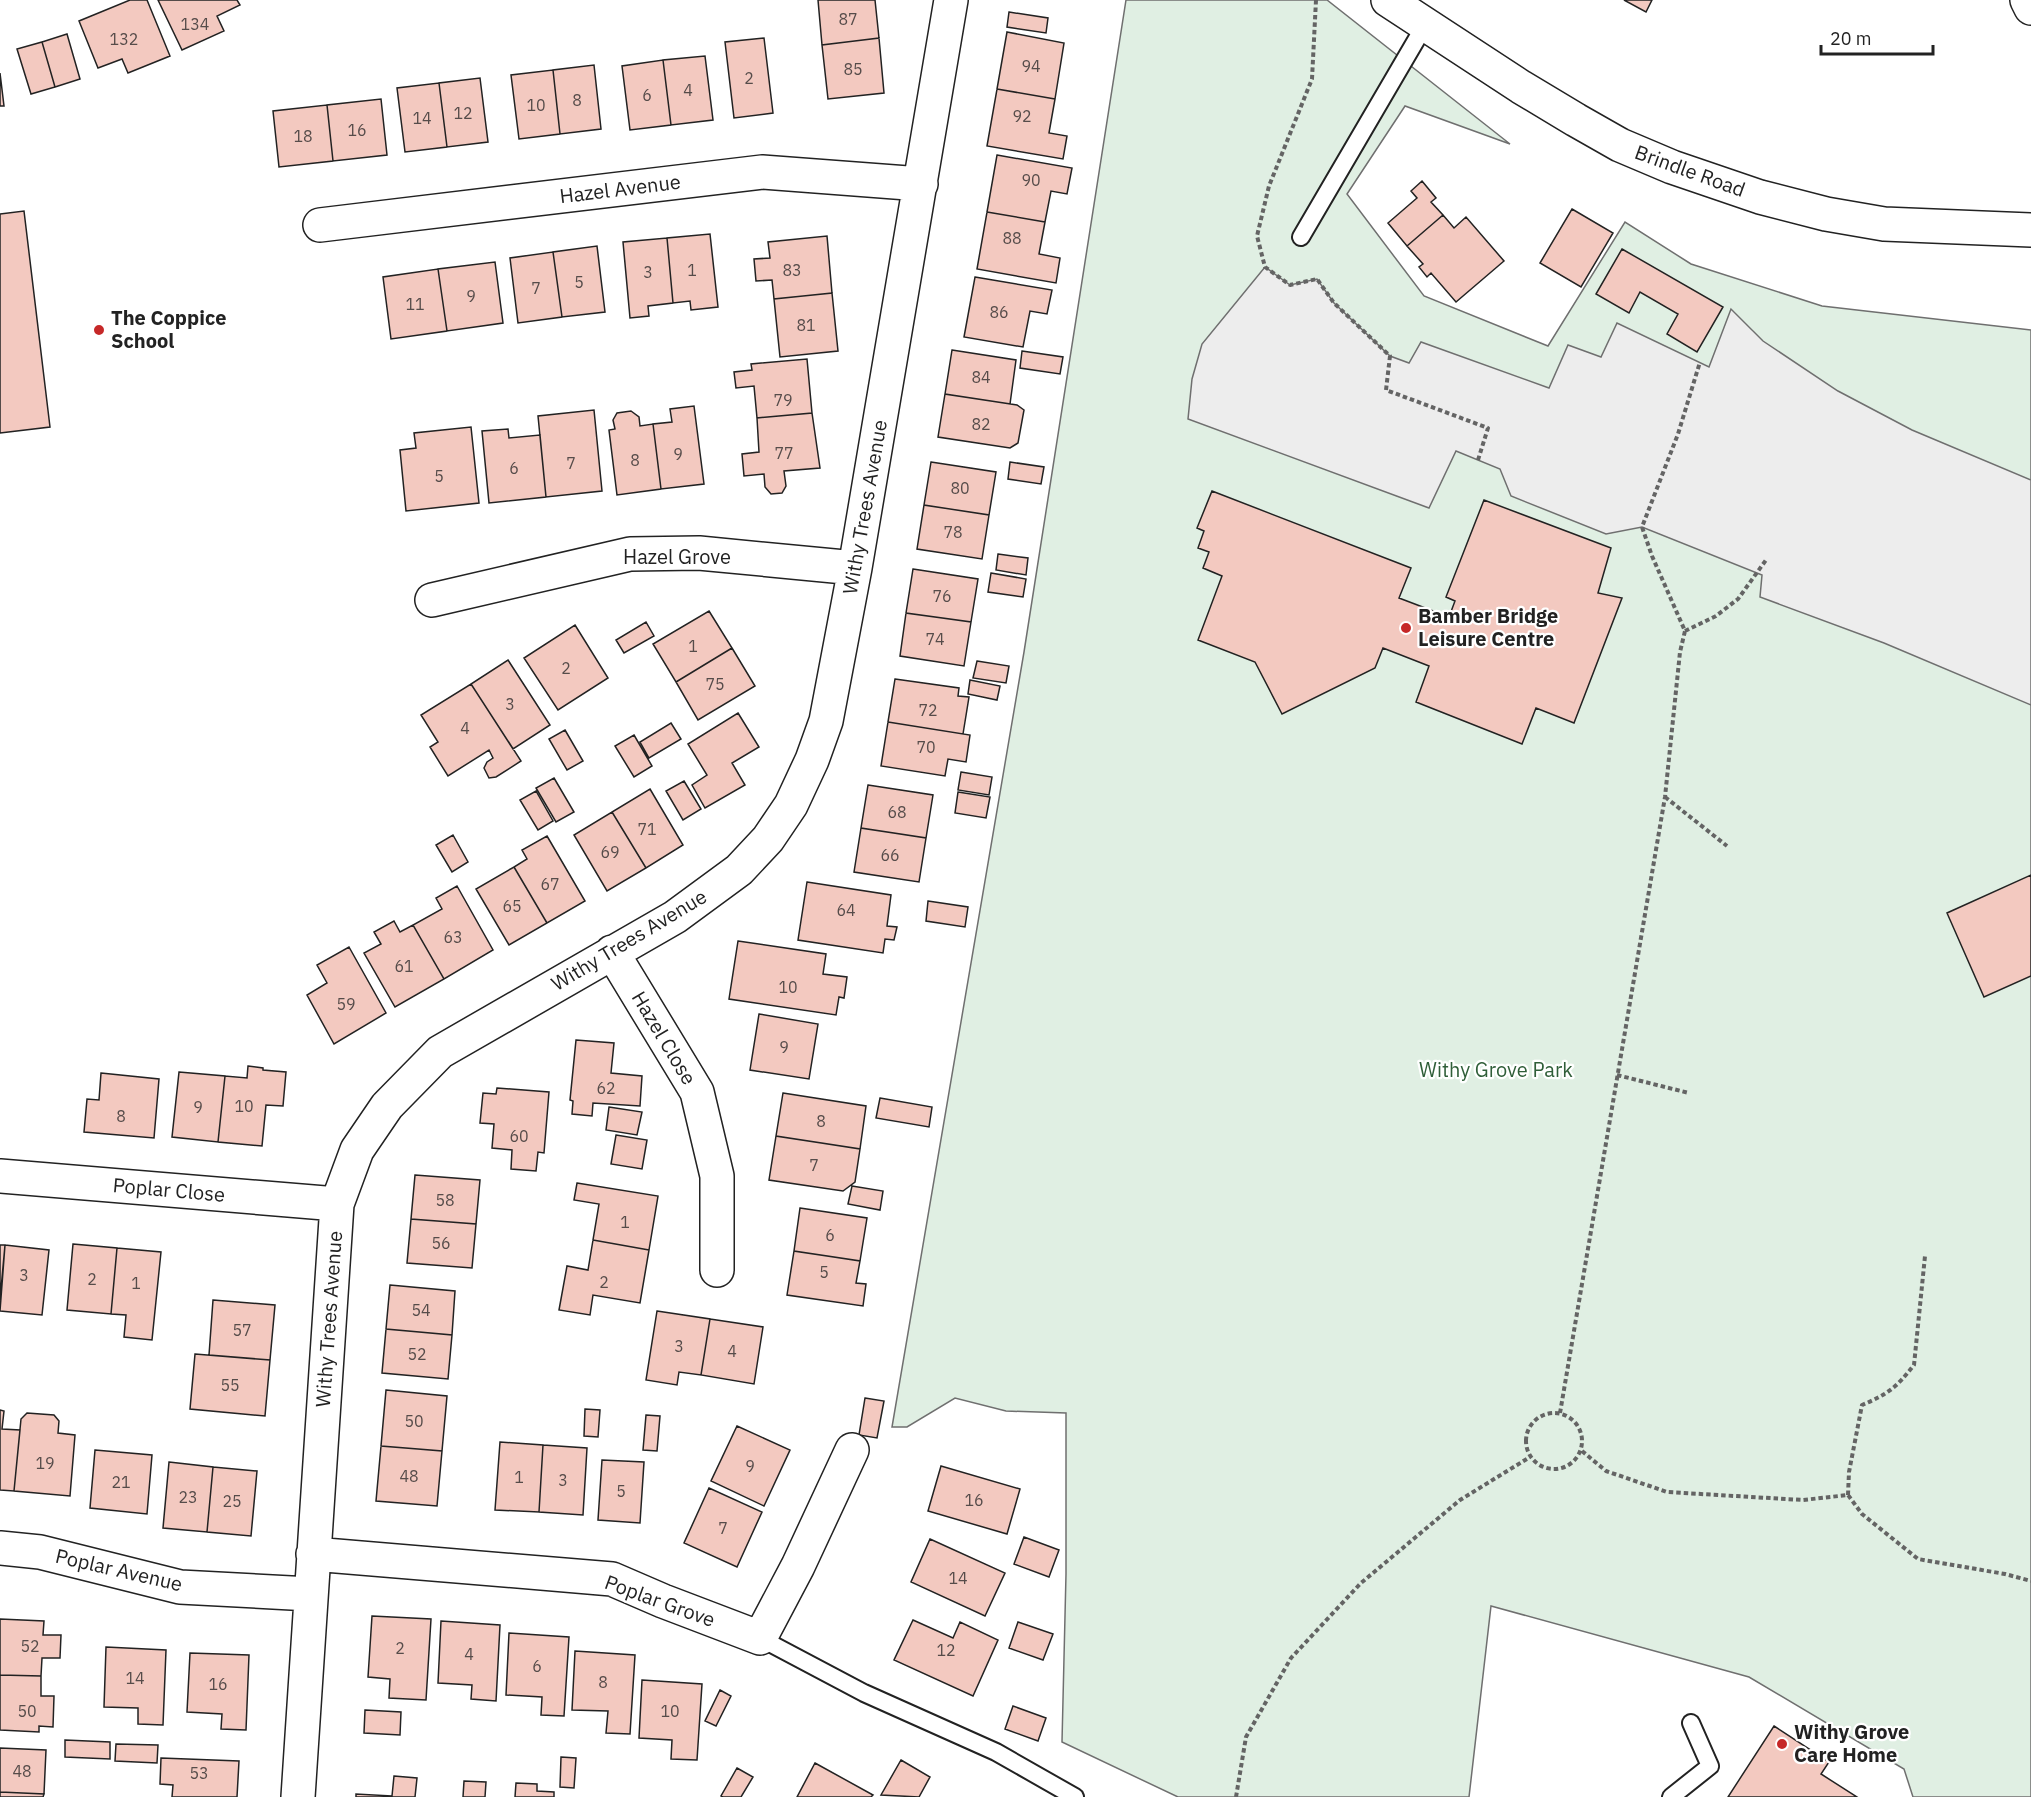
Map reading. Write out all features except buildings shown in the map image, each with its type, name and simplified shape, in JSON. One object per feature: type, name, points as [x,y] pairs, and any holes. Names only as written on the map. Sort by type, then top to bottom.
[{"type":"main road","name":"Withy Trees Avenue","points":[[298,1797],[337,1204],[357,1150],[375,1123],[387,1106],[440,1052],[675,917],[739,870],[768,839],[791,805],[812,760],[826,721],[855,568],[951,0]]},
{"type":"main road","name":"Brindle Road","points":[[1388,0],[1576,120],[1620,145],[1671,167],[1760,197],[1826,214],[1884,224],[2022,230]]},
{"type":"main road","points":[[2026,0],[2031,8]]},
{"type":"main road","name":"Hazel Avenue","points":[[320,225],[762,172],[921,184]]},
{"type":"main road","name":"Hazel Grove","points":[[432,600],[630,554],[699,553],[855,568]]},
{"type":"main road","name":"Hazel Close","points":[[612,952],[698,1092],[717,1176],[717,1270]]},
{"type":"main road","name":"Poplar Close","points":[[0,1176],[337,1204]]},
{"type":"main road","points":[[760,1638],[798,1566],[852,1450]]},
{"type":"main road","name":"Poplar Avenue","points":[[0,1548],[40,1552],[180,1587],[310,1594]]},
{"type":"main road","name":"Poplar Grove","points":[[313,1554],[612,1579],[760,1638]]},
{"type":"lane","points":[[1301,237],[1425,25]]},
{"type":"lane","points":[[760,1638],[864,1693],[996,1752],[1075,1797]]},
{"type":"lane","points":[[1671,1797],[1710,1766],[1691,1724]]},
{"type":"path","points":[[1316,0],[1312,79],[1269,186],[1257,236],[1265,267],[1290,285],[1317,279],[1334,303],[1390,356],[1386,390],[1488,428],[1478,460]]},
{"type":"path","points":[[1560,1413],[1665,797],[1680,652],[1685,631],[1652,556],[1642,527],[1678,435],[1700,362]]},
{"type":"path","points":[[1685,631],[1716,616],[1738,599],[1766,560]]},
{"type":"path","points":[[1665,797],[1727,846]]},
{"type":"path","points":[[1617,1075],[1689,1093]]},
{"type":"path","points":[[1925,1256],[1914,1365],[1885,1396],[1862,1405],[1848,1495],[1862,1514],[1918,1559],[2005,1574],[2031,1581]]},
{"type":"path","points":[[1560,1413],[1577,1423],[1583,1441],[1582,1451],[1570,1465],[1562,1469],[1544,1468],[1530,1457],[1526,1441],[1531,1425],[1544,1415],[1560,1413]]},
{"type":"path","points":[[1582,1451],[1606,1472],[1667,1492],[1803,1500],[1848,1495]]},
{"type":"path","points":[[1236,1797],[1246,1737],[1291,1658],[1361,1583],[1451,1507],[1530,1457]]},
{"type":"green space","name":"Withy Grove Park","points":[[1126,0],[1327,0],[1510,144],[1405,106],[1347,194],[1424,296],[1548,346],[1625,222],[1691,264],[1822,306],[2031,330],[2031,1797],[1913,1797],[1904,1769],[1749,1677],[1491,1606],[1469,1797],[1178,1797],[1062,1742],[1066,1574],[1066,1413],[1006,1411],[955,1398],[907,1427],[892,1427],[1024,652]]},
{"type":"shaded area","points":[[1265,267],[1290,285],[1317,279],[1334,303],[1390,356],[1409,363],[1421,342],[1549,388],[1568,345],[1601,357],[1617,323],[1709,367],[1731,309],[1763,341],[1838,391],[1912,430],[2031,480],[2031,705],[1884,643],[1760,597],[1762,575],[1642,527],[1606,534],[1511,496],[1500,469],[1456,451],[1429,508],[1188,419],[1192,379],[1202,344]]},
{"type":"place","name":"The Coppice School","points":[[99,330]]},
{"type":"place","name":"Bamber Bridge Leisure Centre","points":[[1406,628]]},
{"type":"place","name":"Withy Grove Care Home","points":[[1782,1744]]}]
